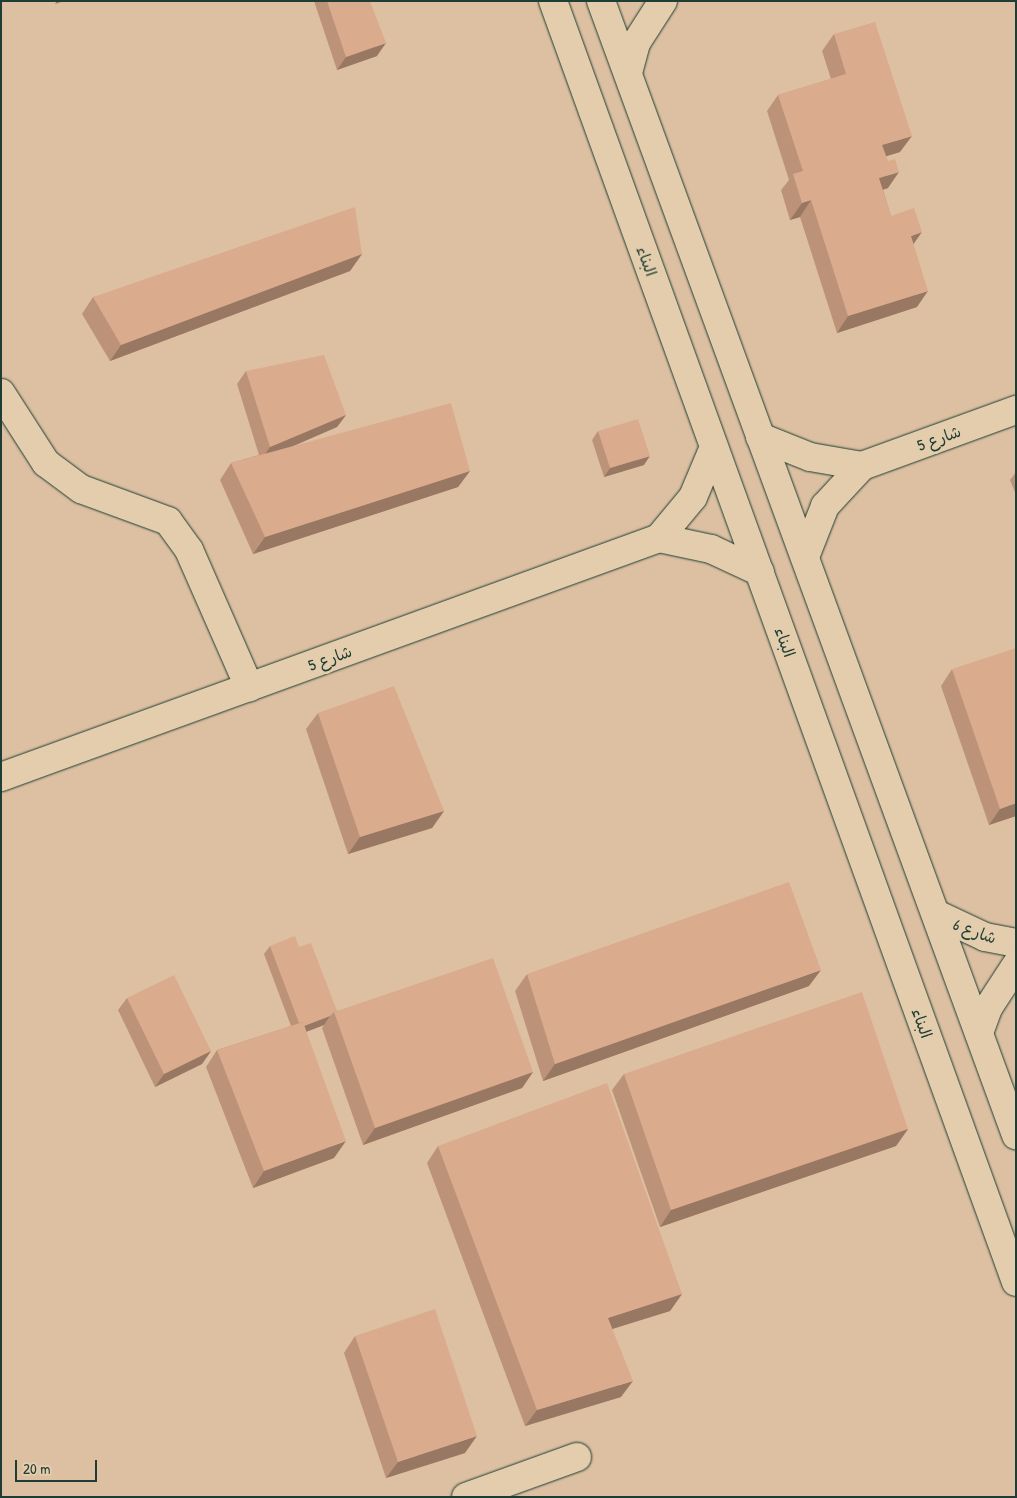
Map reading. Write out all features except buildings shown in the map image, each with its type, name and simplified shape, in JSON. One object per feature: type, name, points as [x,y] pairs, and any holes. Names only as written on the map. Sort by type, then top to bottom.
[{"type":"street","name":"البناء","points":[[553,1],[1016,1282]]},
{"type":"street","points":[[601,1],[1016,1135]]},
{"type":"street","points":[[628,73],[636,43],[663,1]]},
{"type":"street","points":[[1,393],[46,463],[81,489],[168,521],[189,550],[249,687]]},
{"type":"street","name":"شارع 5","points":[[805,557],[825,506],[862,466],[1016,410]]},
{"type":"street","name":"شارع 5","points":[[760,437],[810,457],[862,466]]},
{"type":"street","points":[[714,447],[693,497],[659,538],[711,549],[760,572]]},
{"type":"street","name":"شارع 5","points":[[1,777],[659,538]]},
{"type":"street","name":"شارع 6","points":[[936,914],[985,937],[1016,943]]},
{"type":"street","points":[[979,1033],[988,1008],[1016,966]]},
{"type":"street","points":[[466,1497],[577,1457]]},
{"type":"shaded area","points":[[1,1],[1016,1],[1016,1497],[1,1497]]}]
